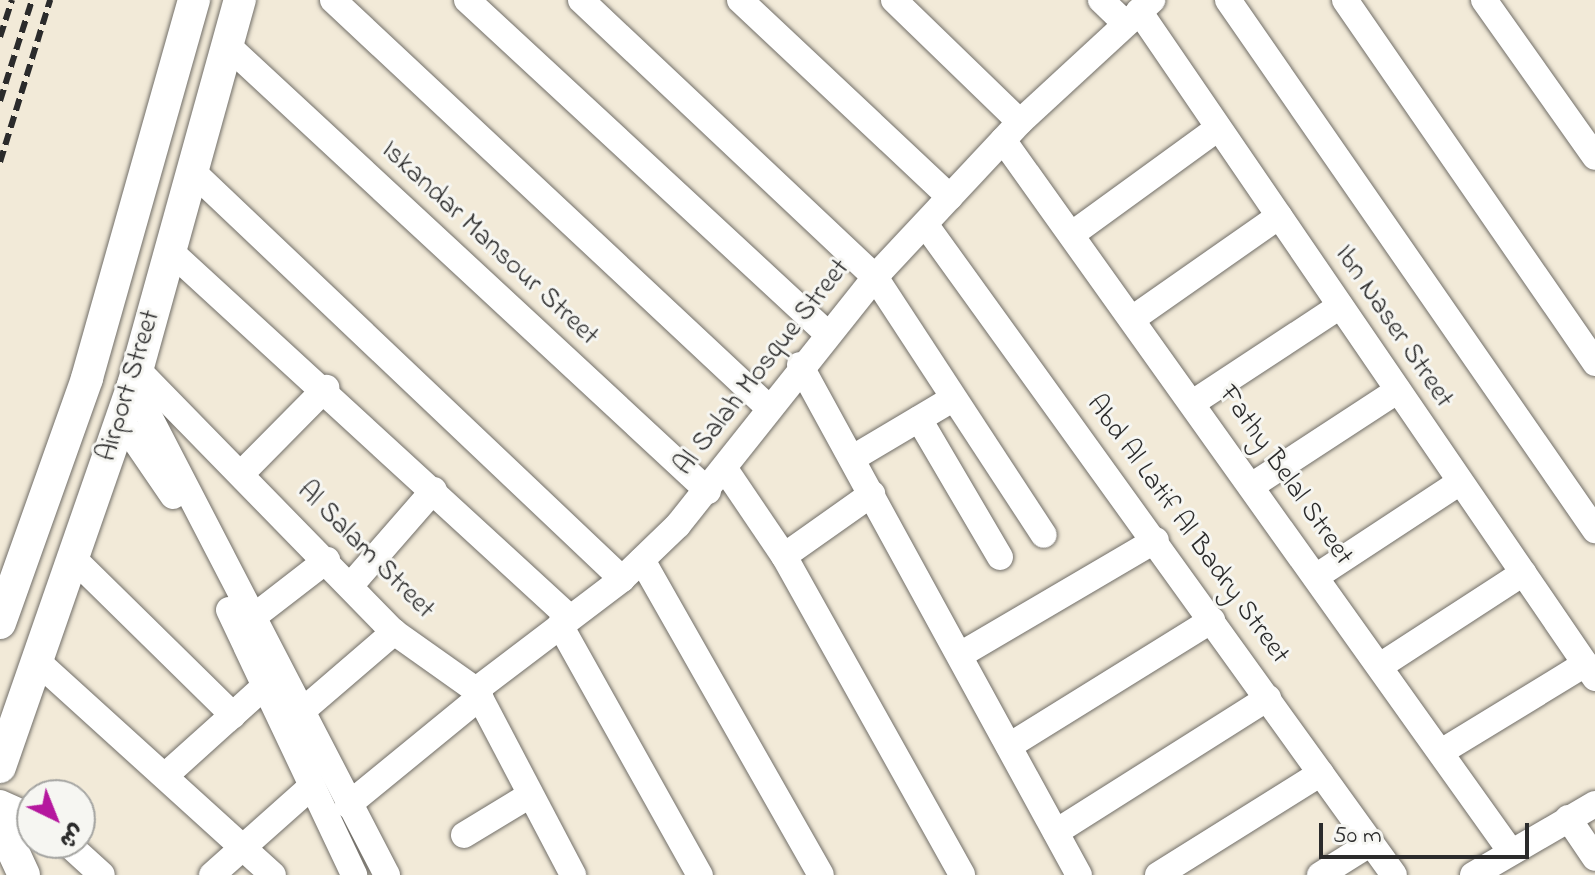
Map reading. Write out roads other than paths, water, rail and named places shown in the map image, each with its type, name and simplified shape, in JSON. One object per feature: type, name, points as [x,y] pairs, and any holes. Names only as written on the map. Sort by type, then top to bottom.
[{"type":"street","name":"Airport Street","points":[[0,623],[105,313],[194,0]]},
{"type":"street","name":"Airport Street","points":[[0,767],[135,377],[240,0]]},
{"type":"street","points":[[333,0],[768,407]]},
{"type":"street","points":[[467,0],[826,332]]},
{"type":"street","points":[[581,0],[875,277],[1044,535]]},
{"type":"street","points":[[740,0],[950,197]]},
{"type":"street","name":"Fathy Belal Street","points":[[894,0],[1012,131],[1075,232],[1441,752],[1504,863]]},
{"type":"street","name":"Ibn Naser Street","points":[[1101,0],[1139,11],[1590,671]]},
{"type":"street","points":[[1228,0],[1595,530]]},
{"type":"street","points":[[1345,0],[1595,363]]},
{"type":"street","points":[[1484,0],[1595,157]]},
{"type":"street","name":"Al Salah Mosque Street","points":[[348,805],[564,621],[622,579],[642,560],[708,491],[800,365],[875,277],[1012,131],[1139,11]]},
{"type":"street","name":"Iskandar Mansour Street","points":[[227,45],[708,491]]},
{"type":"street","points":[[1075,232],[1218,128]]},
{"type":"street","points":[[192,171],[622,579]]},
{"type":"street","points":[[1135,317],[1279,216]]},
{"type":"street","name":"Abd Al Latif Al Badry Street","points":[[925,224],[1156,540],[1394,875]]},
{"type":"street","points":[[169,250],[326,388],[434,490],[564,621],[700,875]]},
{"type":"street","points":[[1194,402],[1340,306]]},
{"type":"street","points":[[105,313],[148,329]]},
{"type":"street","points":[[800,365],[1079,875]]},
{"type":"street","points":[[135,377],[252,618],[387,875]]},
{"type":"street","name":"Al Salam Street","points":[[135,377],[242,473],[394,632],[478,693],[573,875]]},
{"type":"street","points":[[242,473],[326,388]]},
{"type":"street","points":[[1253,485],[1398,390]]},
{"type":"street","points":[[853,458],[954,398]]},
{"type":"street","points":[[919,419],[1000,557]]},
{"type":"street","points":[[121,420],[192,530],[354,875]]},
{"type":"street","points":[[725,469],[784,556],[962,875]]},
{"type":"street","points":[[1317,576],[1460,482]]},
{"type":"street","points":[[351,585],[434,490]]},
{"type":"street","points":[[784,556],[872,494]]},
{"type":"street","points":[[960,655],[1156,540]]},
{"type":"street","points":[[74,559],[233,715]]},
{"type":"street","points":[[252,618],[327,560]]},
{"type":"street","points":[[642,560],[821,875]]},
{"type":"street","points":[[1380,666],[1523,573]]},
{"type":"street","points":[[1009,746],[1212,620]]},
{"type":"street","points":[[301,712],[394,632]]},
{"type":"street","points":[[38,662],[273,875]]},
{"type":"street","points":[[1441,752],[1590,671]]},
{"type":"street","points":[[166,775],[265,686]]},
{"type":"street","points":[[1056,832],[1268,698]]},
{"type":"street","points":[[1158,875],[1321,773]]},
{"type":"street","points":[[212,875],[312,786]]},
{"type":"street","points":[[464,835],[530,795]]},
{"type":"street","points":[[1473,875],[1504,863],[1568,818],[1595,804]]},
{"type":"street","points":[[1568,818],[1595,858]]},
{"type":"street","points":[[0,823],[24,875]]},
{"type":"street","points":[[1320,875],[1371,843]]},
{"type":"street","points":[[84,859],[102,875]]},
{"type":"railway","points":[[0,37],[12,0]]},
{"type":"railway","points":[[0,101],[32,0]]},
{"type":"railway","points":[[0,162],[50,0]]}]
